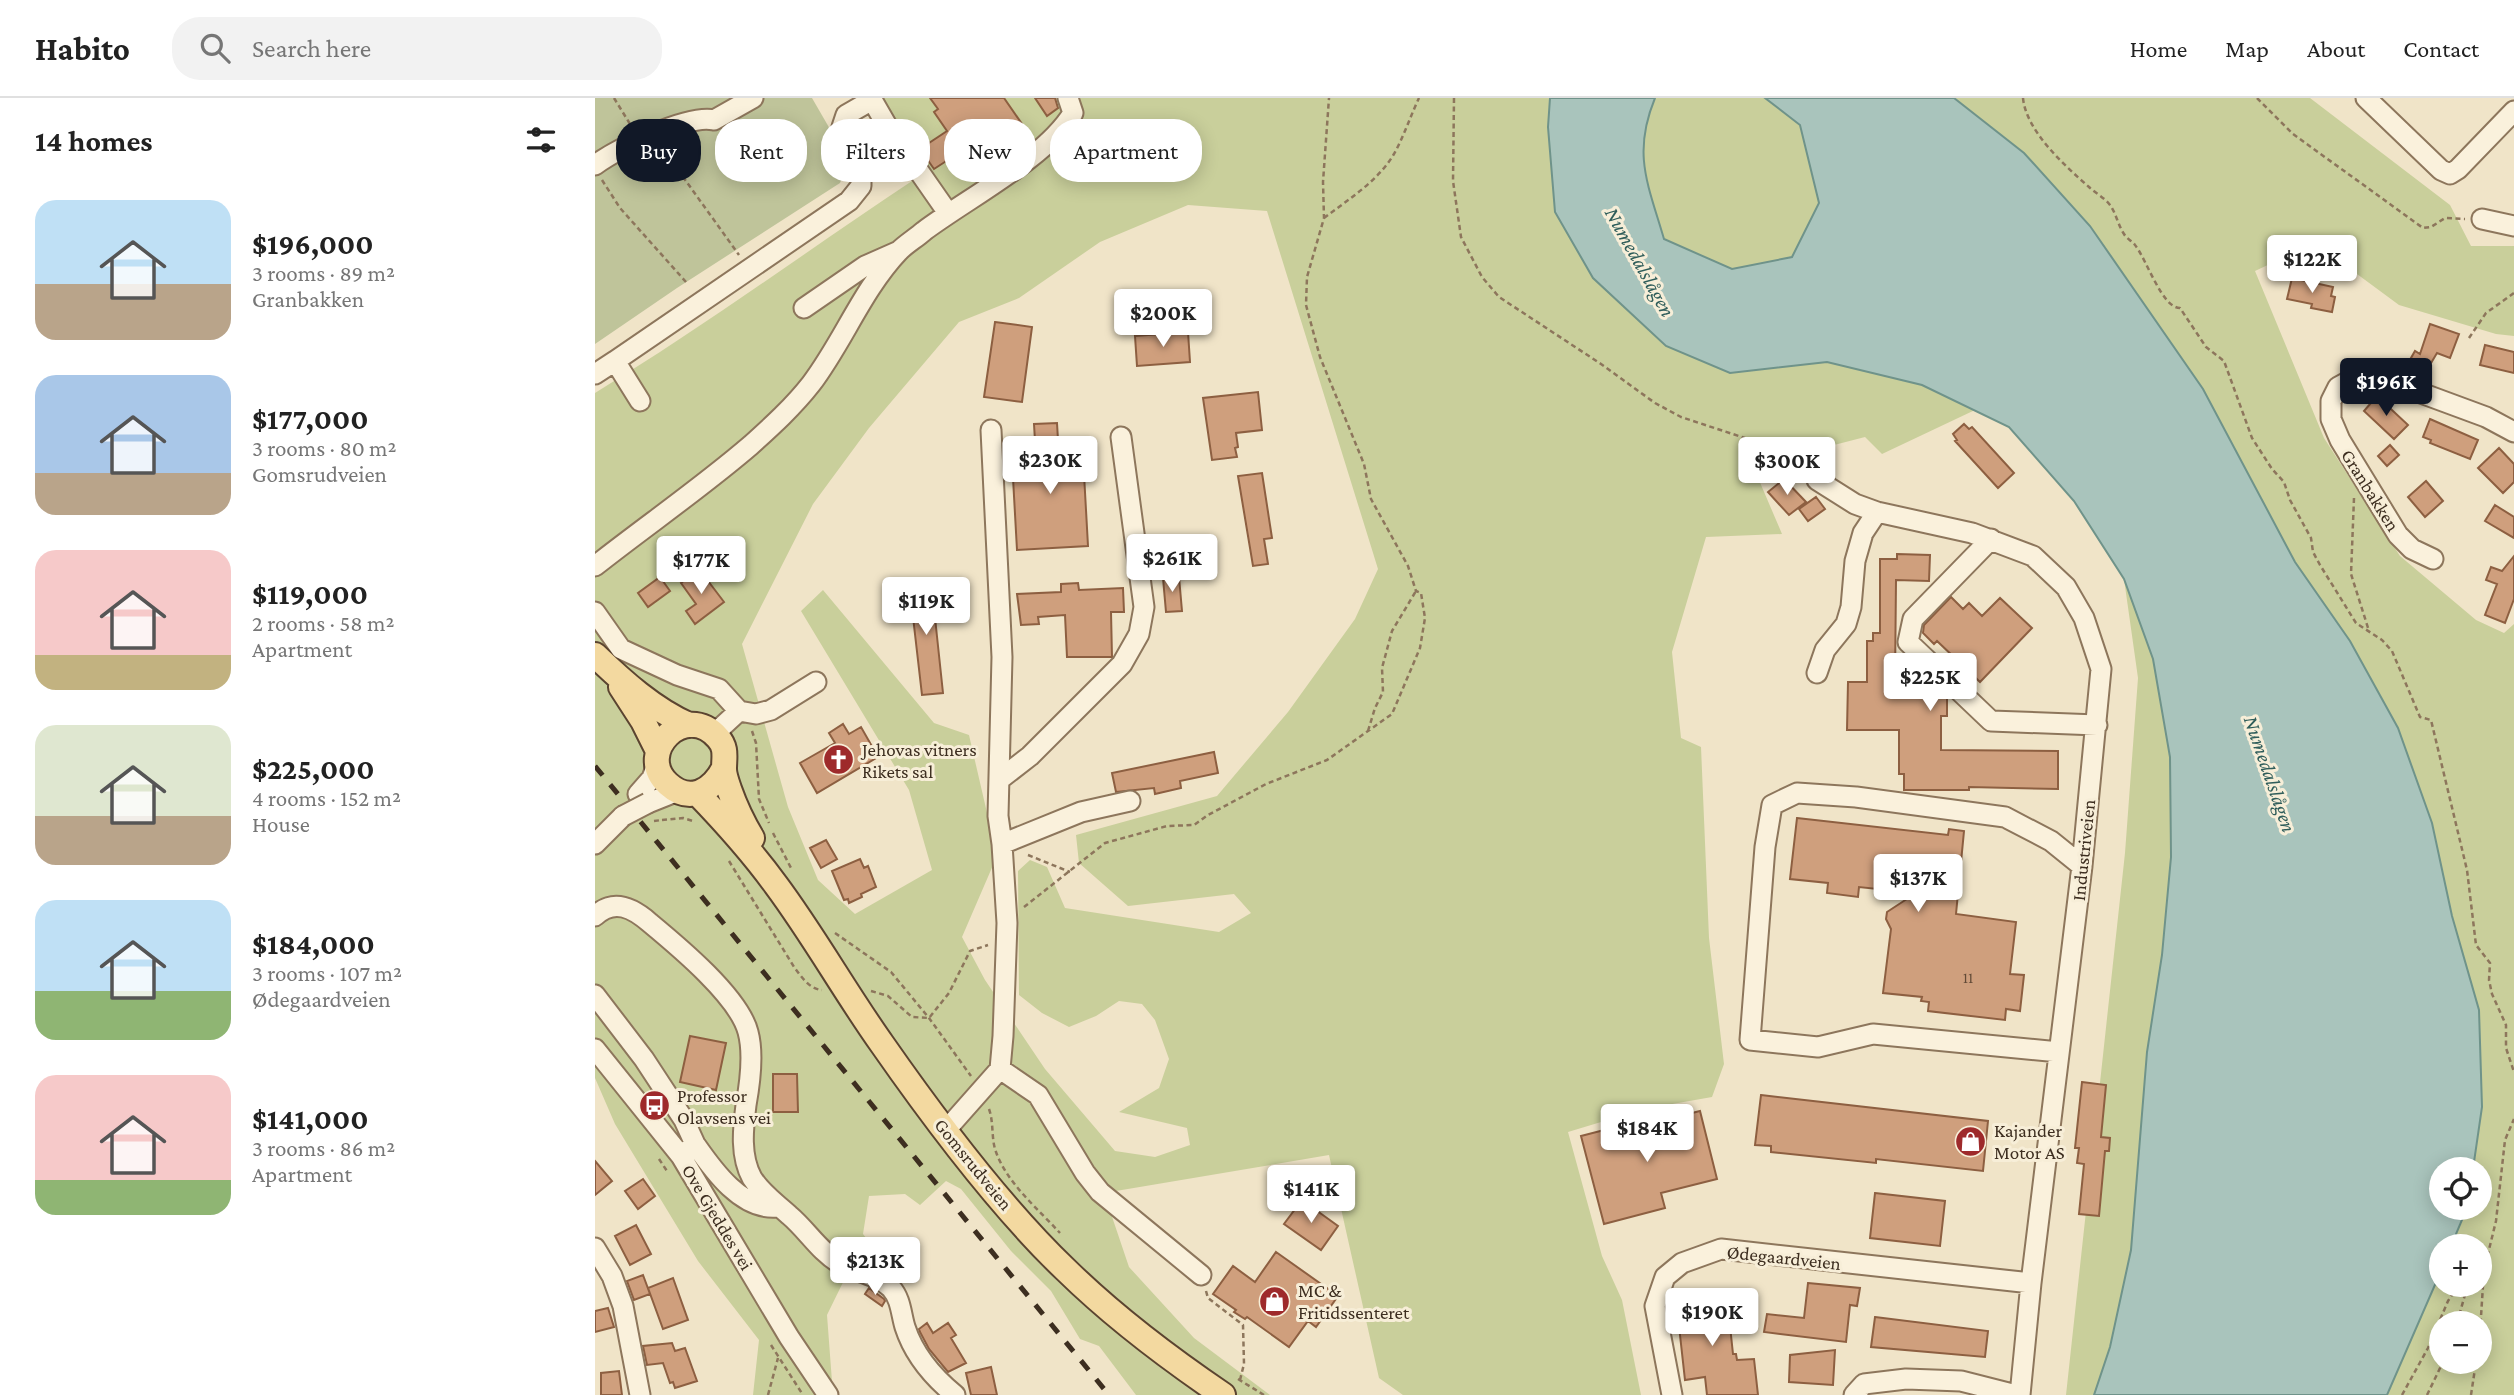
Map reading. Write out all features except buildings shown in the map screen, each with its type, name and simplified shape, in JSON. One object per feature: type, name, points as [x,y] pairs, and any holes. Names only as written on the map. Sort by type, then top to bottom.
[{"type":"main road","points":[[603,664],[657,706],[689,725]]},
{"type":"main road","points":[[603,664],[643,721],[664,780],[687,792],[714,785],[724,768],[725,755],[714,734],[702,727],[689,725],[676,728],[663,739],[658,757]]},
{"type":"main road","name":"Gomsrudveien","points":[[724,768],[737,810],[784,878],[882,1044],[994,1191],[1064,1268],[1109,1310],[1157,1349],[1231,1383]]},
{"type":"main road","name":"Gomsrudveien","points":[[687,792],[727,824],[784,878]]},
{"type":"street","points":[[701,119],[714,120],[753,98]]},
{"type":"street","points":[[595,565],[683,502],[781,419],[812,383],[863,300],[900,251],[948,213],[1032,157],[1073,113],[1068,98]]},
{"type":"street","points":[[2366,98],[2441,170],[2450,174],[2514,111]]},
{"type":"street","points":[[595,374],[849,201],[861,186],[861,169],[842,127],[846,115],[872,99],[886,124],[948,213]]},
{"type":"street","points":[[598,171],[610,154],[616,151]]},
{"type":"street","points":[[2481,219],[2514,226]]},
{"type":"street","points":[[804,308],[865,266],[900,251]]},
{"type":"street","points":[[615,361],[640,401]]},
{"type":"street","name":"Granbakken","points":[[2433,559],[2412,550],[2398,535],[2358,470],[2331,419],[2331,401],[2337,387],[2360,375],[2375,376],[2486,417],[2514,432]]},
{"type":"street","points":[[946,1130],[1000,1069],[1003,1036],[1006,931],[998,816],[1002,657],[991,430]]},
{"type":"street","points":[[999,780],[1030,756],[1122,664],[1139,634],[1144,607],[1121,437]]},
{"type":"street","name":"Industriveien","points":[[1817,480],[1855,504],[1877,512],[1991,539],[2033,556],[2066,587],[2084,618],[2101,669],[2082,866],[2018,1395]]},
{"type":"street","points":[[1817,673],[1825,650],[1846,624],[1851,607],[1855,561],[1863,533],[1877,512]]},
{"type":"street","points":[[1991,539],[1913,619],[1908,642],[1991,721],[2097,725]]},
{"type":"street","points":[[595,612],[621,649],[677,675],[719,688],[739,710],[756,714],[771,710],[816,682]]},
{"type":"street","points":[[714,734],[739,710]]},
{"type":"street","points":[[595,844],[643,798],[658,757]]},
{"type":"street","points":[[643,798],[687,792]]},
{"type":"street","points":[[2059,1052],[1873,1034],[1818,1046],[1750,1040],[1765,847],[1772,805],[1797,793],[1856,797],[2005,817],[2051,841],[2082,866]]},
{"type":"street","points":[[1002,844],[1074,814],[1130,801]]},
{"type":"street","points":[[595,916],[617,905],[636,911],[724,991],[737,1007],[746,1025],[750,1046],[743,1145],[750,1172],[760,1189],[789,1214],[826,1254],[840,1264],[879,1280],[892,1290],[900,1302],[913,1347],[925,1365],[955,1395]]},
{"type":"street","points":[[595,995],[644,1059],[684,1120],[688,1150],[737,1192],[761,1207],[778,1207]]},
{"type":"street","name":"Ove Gjeddes vei","points":[[595,1049],[688,1150],[722,1222],[789,1337],[828,1395]]},
{"type":"street","points":[[1000,1069],[1038,1095],[1085,1173],[1100,1192],[1201,1275]]},
{"type":"street","points":[[595,1248],[612,1276],[623,1306],[640,1395]]},
{"type":"street","name":"Ødegaardveien","points":[[1672,1395],[1655,1306],[1665,1277],[1682,1264],[1721,1249],[2031,1283]]},
{"type":"street","points":[[1854,1395],[1864,1384],[1906,1379],[1961,1381],[2018,1395]]},
{"type":"path","points":[[614,98],[631,119]]},
{"type":"path","points":[[1329,98],[1324,218],[1307,276],[1306,305],[1320,357],[1364,464],[1371,499],[1408,566],[1416,591],[1392,631],[1382,668],[1383,692],[1368,732]]},
{"type":"path","points":[[1324,218],[1373,180],[1392,157],[1419,98]]},
{"type":"path","points":[[1454,98],[1454,192],[1461,237],[1482,277],[1499,297],[1601,363],[1655,403],[1681,417],[1757,442],[1817,480]]},
{"type":"path","points":[[2023,98],[2029,121],[2041,136],[2087,186],[2110,204],[2124,236],[2135,244],[2168,303],[2180,308],[2206,347],[2224,361],[2252,438],[2284,482],[2290,500],[2311,538],[2313,552],[2334,589],[2356,623],[2382,640],[2392,651],[2420,717],[2431,720],[2467,870],[2476,945],[2490,963],[2492,994],[2506,1025],[2506,1048],[2514,1072]]},
{"type":"path","points":[[2257,98],[2293,134],[2423,228],[2431,227],[2445,218],[2481,219]]},
{"type":"path","points":[[598,171],[620,208],[686,282]]},
{"type":"path","points":[[682,182],[736,251]]},
{"type":"path","points":[[2469,338],[2486,313],[2514,293]]},
{"type":"path","points":[[2358,470],[2353,488],[2355,513],[2351,574],[2369,632]]},
{"type":"path","points":[[929,1018],[949,993],[970,951],[1006,931],[1021,909],[1105,843],[1167,826],[1194,825],[1266,784],[1327,760],[1392,714],[1419,648],[1425,618],[1422,593],[1416,591]]},
{"type":"path","points":[[739,710],[749,724],[756,743],[759,799],[773,835],[784,878]]},
{"type":"path","points":[[662,820],[683,818],[703,824]]},
{"type":"path","points":[[1002,844],[1070,872]]},
{"type":"path","points":[[726,855],[804,981],[817,989],[830,990]]},
{"type":"path","points":[[831,931],[891,972],[929,1018],[982,1091],[991,1115],[994,1150],[1001,1163],[1066,1240]]},
{"type":"path","points":[[866,990],[888,996],[912,1017],[929,1018]]},
{"type":"path","points":[[2492,1236],[2505,1140],[2514,1119]]},
{"type":"path","points":[[651,1149],[672,1178]]},
{"type":"path","points":[[1201,1275],[1208,1298],[1243,1325],[1244,1364],[1231,1383],[1264,1395]]},
{"type":"path","points":[[2402,1395],[2428,1348],[2450,1297]]},
{"type":"path","points":[[767,1338],[803,1395]]},
{"type":"path","points":[[768,1395],[779,1358]]},
{"type":"path","points":[[2427,1395],[2437,1374]]},
{"type":"path","points":[[2472,1395],[2475,1374]]},
{"type":"green space","points":[[595,98],[812,98],[824,119],[821,119],[821,182],[840,183],[595,344]]},
{"type":"green space","points":[[881,98],[1550,98],[1548,127],[1666,346],[1730,373],[1827,362],[1922,385],[1975,410],[1882,454],[1865,437],[1753,466],[1782,534],[1706,537],[1672,652],[1681,738],[1701,747],[1709,938],[1724,1064],[1712,1097],[1644,1109],[1568,1132],[1602,1256],[1622,1300],[1641,1395],[1403,1395],[1379,1378],[1329,1155],[1104,1193],[1129,1267],[1194,1338],[1270,1395],[1136,1395],[1099,1346],[1080,1339],[1051,1291],[1011,1251],[961,1189],[946,1181],[920,1205],[905,1194],[869,1196],[863,1234],[873,1247],[850,1268],[827,1315],[833,1395],[753,1395],[759,1340],[698,1261],[615,1124],[595,1078],[595,393],[716,315],[911,182],[930,182],[930,119],[890,119]],"holes":[[[1188,205],[1267,211],[1378,569],[1355,619],[1288,712],[1217,796],[1076,835],[1079,863],[1128,906],[1234,894],[1251,913],[1219,932],[1065,908],[1047,867],[1030,860],[1018,871],[1019,995],[1042,1013],[1069,1027],[1096,1016],[1119,1001],[1142,1004],[1155,1020],[1169,1059],[1159,1088],[1119,1112],[1187,1128],[1190,1145],[1155,1157],[1115,1151],[1045,1069],[985,980],[962,937],[997,856],[969,735],[934,723],[823,590],[801,611],[909,790],[932,870],[855,914],[818,880],[788,807],[742,644],[813,504],[869,428],[959,322],[1019,298],[1100,242]]]},
{"type":"green space","points":[[1655,98],[1765,98],[1800,125],[1819,203],[1792,257],[1732,269],[1664,239],[1645,169],[1644,136]]},
{"type":"green space","points":[[1954,98],[2310,98],[2450,205],[2471,246],[2514,246],[2514,336],[2496,334],[2399,305],[2315,243],[2255,271],[2324,438],[2400,556],[2476,620],[2504,633],[2514,624],[2514,1395],[2387,1395],[2430,1297],[2492,1297],[2492,1234],[2456,1234],[2462,1220],[2492,1220],[2492,1157],[2475,1157],[2482,1107],[2452,916],[2432,823],[2398,728],[2350,641],[2295,562],[2203,389],[2090,226],[2024,153]]},
{"type":"green space","points":[[2124,579],[2153,659],[2170,757],[2171,857],[2162,955],[2147,1052],[2131,1250],[2110,1347],[2094,1395],[2066,1395],[2125,853],[2138,678]]},
{"type":"water","name":"Numedalslågen","points":[[1550,98],[1655,98],[1644,136],[1645,169],[1664,239],[1732,269],[1792,257],[1819,203],[1800,125],[1765,98],[1954,98],[2024,153],[2090,226],[2203,389],[2295,562],[2350,641],[2398,728],[2432,823],[2452,916],[2479,1010],[2482,1107],[2475,1157],[2429,1157],[2429,1220],[2462,1220],[2456,1234],[2429,1234],[2430,1297],[2387,1395],[2094,1395],[2110,1347],[2131,1250],[2147,1052],[2162,955],[2171,857],[2170,757],[2153,659],[2124,579],[2074,501],[2009,427],[1922,385],[1827,362],[1730,373],[1666,346],[1593,278],[1555,212],[1548,127]]},
{"type":"railway","points":[[595,766],[1109,1395]]},
{"type":"place","name":"Jehovas vitners Rikets sal","points":[[839,760]]},
{"type":"place","name":"Professor Olavsens vei","points":[[654,1106]]},
{"type":"place","name":"Kajander Motor AS","points":[[1971,1141]]},
{"type":"place","name":"MC & Fritidssenteret","points":[[1275,1301]]}]
